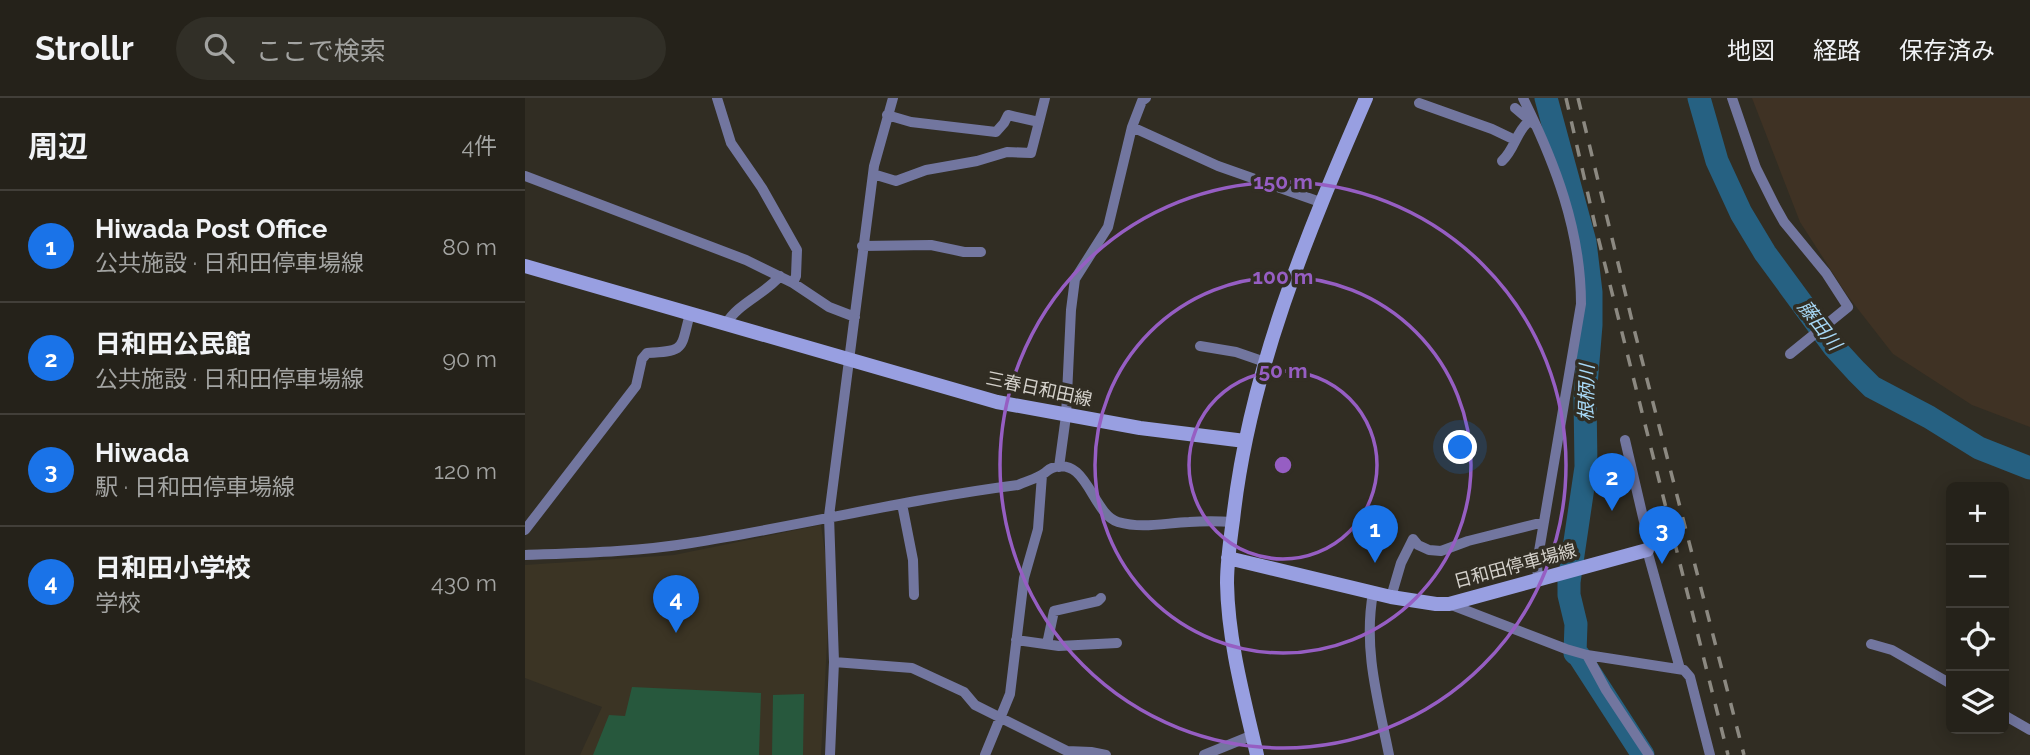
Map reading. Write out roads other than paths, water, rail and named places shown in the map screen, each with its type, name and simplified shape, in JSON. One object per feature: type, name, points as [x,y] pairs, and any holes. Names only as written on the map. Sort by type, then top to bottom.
[{"type":"main road","points":[[1257,755],[1232,636],[1227,584],[1228,558],[1245,441],[1265,362],[1286,295],[1366,98]]},
{"type":"main road","name":"三春日和田線","points":[[525,266],[997,402],[1066,416],[1245,441]]},
{"type":"main road","name":"日和田停車場線","points":[[1228,558],[1391,597],[1449,604],[1647,550]]},
{"type":"street","points":[[717,98],[731,142],[762,188],[797,250],[796,276],[793,283]]},
{"type":"street","points":[[830,755],[834,662],[829,516],[873,174],[893,98]]},
{"type":"street","points":[[873,174],[896,181],[926,170],[977,161],[1007,152],[1031,153],[1045,98]]},
{"type":"street","points":[[1059,467],[1066,416],[1075,279],[1108,227],[1132,127],[1142,101],[1146,98]]},
{"type":"street","points":[[1523,98],[1567,203],[1578,253],[1581,291],[1537,563],[1538,579]]},
{"type":"street","points":[[1732,98],[1756,169],[1775,206],[1848,307],[1790,354]]},
{"type":"street","points":[[1419,103],[1515,140]]},
{"type":"street","points":[[1515,108],[1532,123]]},
{"type":"street","points":[[887,115],[911,122],[996,131],[1004,124],[1008,115],[1038,122]]},
{"type":"street","points":[[1502,161],[1512,150],[1520,129],[1532,123]]},
{"type":"street","points":[[1132,127],[1218,166],[1323,203]]},
{"type":"street","points":[[525,176],[746,260],[793,283],[829,307],[855,317]]},
{"type":"street","points":[[862,246],[931,244],[964,252],[981,252]]},
{"type":"street","points":[[726,324],[780,276]]},
{"type":"street","points":[[525,530],[636,386],[642,359],[647,353],[674,352],[681,346],[690,314]]},
{"type":"street","points":[[1201,346],[1235,352],[1265,362]]},
{"type":"street","points":[[1625,440],[1649,543],[1647,550],[1680,669]]},
{"type":"street","points":[[525,555],[588,553],[688,544],[829,516],[1018,485],[1042,475],[1049,469],[1059,467],[1078,474],[1104,514],[1118,522],[1141,525],[1233,523]]},
{"type":"street","points":[[985,755],[1010,694],[1024,578],[1038,529],[1042,475]]},
{"type":"street","points":[[902,504],[913,560],[914,595]]},
{"type":"street","points":[[1391,597],[1401,563],[1413,539],[1418,545],[1429,550],[1441,551],[1468,541],[1544,522]]},
{"type":"street","points":[[1373,593],[1369,621],[1370,658],[1389,755]]},
{"type":"street","points":[[1047,644],[1054,611],[1101,598]]},
{"type":"street","points":[[1449,604],[1566,649],[1680,669],[1689,674],[1710,755]]},
{"type":"street","points":[[1016,640],[1079,646],[1117,643]]},
{"type":"street","points":[[1871,644],[1892,650],[1946,681]]},
{"type":"street","points":[[1587,654],[1606,690],[1649,755]]},
{"type":"street","points":[[834,662],[912,668],[964,692],[975,705],[1066,751],[1106,755]]},
{"type":"street","points":[[2009,718],[2030,730]]},
{"type":"street","points":[[1204,755],[1253,735]]},
{"type":"waterway","name":"根柄川","points":[[1546,98],[1585,242],[1591,292],[1585,397],[1586,467],[1569,582],[1569,595],[1576,624],[1575,653],[1643,755]]},
{"type":"waterway","name":"藤田川","points":[[1699,98],[1717,161],[1741,213],[1765,253],[1834,347],[1872,387],[1929,417],[1979,448],[2030,468]]},
{"type":"railway","points":[[1566,98],[1595,225],[1728,755]]},
{"type":"railway","points":[[1578,98],[1634,329],[1744,755]]},
{"type":"place","name":"日和田公民館","points":[[1612,511]]},
{"type":"place","name":"Hiwada Post Office","points":[[1375,563]]},
{"type":"place","name":"Hiwada","points":[[1662,564]]},
{"type":"place","name":"日和田小学校","points":[[676,633]]}]
